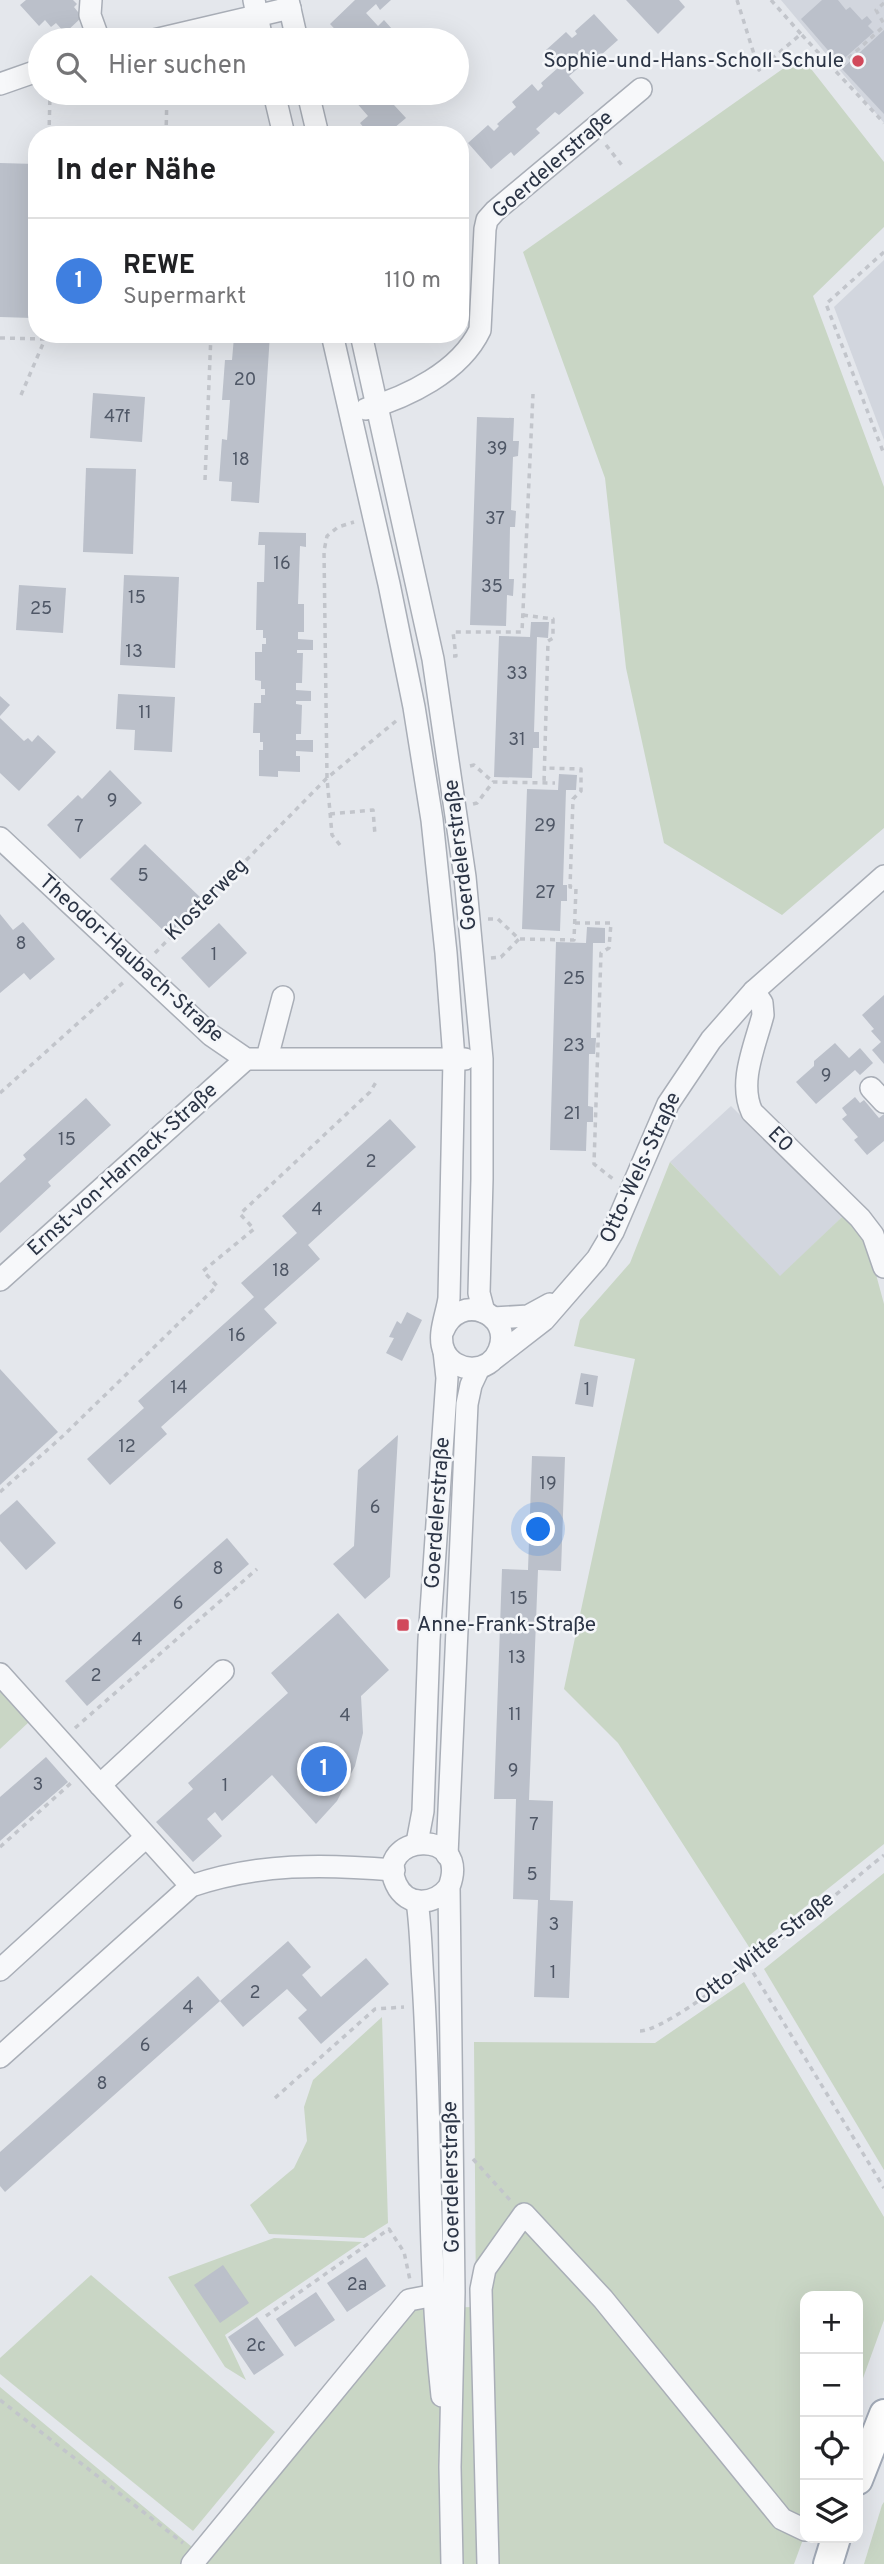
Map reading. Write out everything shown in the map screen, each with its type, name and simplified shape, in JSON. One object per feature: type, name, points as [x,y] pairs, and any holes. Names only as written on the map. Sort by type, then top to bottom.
[{"type":"main road","points":[[863,2467],[884,2414]]},
{"type":"street","points":[[91,0],[90,15],[95,28]]},
{"type":"street","points":[[191,28],[255,7],[289,4],[294,28]]},
{"type":"street","points":[[255,7],[259,28]]},
{"type":"street","points":[[0,84],[28,75]]},
{"type":"street","name":"Goerdelerstraße","points":[[350,413],[409,393],[438,375],[475,340],[480,331],[487,220],[641,89]]},
{"type":"street","points":[[277,105],[282,126]]},
{"type":"street","points":[[311,105],[315,126]]},
{"type":"street","name":"Goerdelerstraße","points":[[334,343],[390,584],[414,707],[432,820],[446,953],[453,1059],[449,1298],[443,1341],[447,1378],[429,1640],[423,1811],[417,1843]]},
{"type":"street","name":"Goerdelerstraße","points":[[363,343],[433,660],[450,768],[469,921],[482,1059],[479,1293],[488,1315],[501,1333],[501,1342],[471,1385],[467,1404],[447,1855],[453,1871],[449,1887],[454,2292],[450,2467],[452,2564]]},
{"type":"street","name":"Theodor-Haubach-Straße","points":[[0,838],[138,970],[211,1035],[257,1058]]},
{"type":"street","name":"Otto-Wels-Straße","points":[[487,1363],[544,1320],[597,1259],[613,1232],[650,1142],[674,1094],[712,1040],[754,991],[884,876]]},
{"type":"street","name":"E0","points":[[754,991],[762,1003],[762,1015],[746,1085],[746,1100],[752,1112],[860,1218],[873,1236],[884,1267]]},
{"type":"street","points":[[283,997],[257,1058],[482,1059]]},
{"type":"street","name":"Ernst-von-Harnack-Straße","points":[[0,1280],[257,1058]]},
{"type":"street","name":"Otto-Wels-Straße","points":[[488,1315],[528,1316],[557,1300],[577,1284]]},
{"type":"street","points":[[487,1363],[469,1369],[458,1366],[450,1360],[443,1341],[450,1318],[462,1310],[470,1309],[488,1315]]},
{"type":"street","points":[[93,1778],[223,1671]]},
{"type":"street","points":[[0,1674],[191,1886]]},
{"type":"street","points":[[0,1970],[146,1838]]},
{"type":"street","points":[[447,1855],[434,1844],[417,1843],[401,1853],[394,1870],[397,1887],[402,1894],[417,1901],[436,1899],[449,1887]]},
{"type":"street","points":[[0,2057],[191,1886],[225,1875],[295,1866],[394,1870]]},
{"type":"street","name":"Goerdelerstraße","points":[[417,1901],[425,2002],[433,2295],[450,2467]]},
{"type":"street","points":[[488,2564],[481,2289],[485,2269],[524,2214],[603,2299],[782,2519],[800,2528]]},
{"type":"street","points":[[200,2561],[409,2300],[481,2289]]},
{"type":"path","points":[[737,0],[759,70],[801,34]]},
{"type":"path","points":[[771,0],[884,123]]},
{"type":"path","points":[[841,65],[884,24],[876,10],[884,4]]},
{"type":"path","points":[[49,126],[50,105]]},
{"type":"path","points":[[166,126],[167,105]]},
{"type":"path","points":[[594,129],[624,168]]},
{"type":"path","points":[[884,253],[826,304],[884,454]]},
{"type":"path","points":[[0,338],[28,337]]},
{"type":"path","points":[[21,395],[43,343]]},
{"type":"path","points":[[205,480],[211,343]]},
{"type":"path","points":[[433,660],[456,656],[453,632],[522,632],[533,394]]},
{"type":"path","points":[[340,845],[332,835],[327,778],[324,551],[327,536],[338,527],[373,517]]},
{"type":"path","points":[[523,615],[553,618],[554,638],[548,641],[544,783]]},
{"type":"path","name":"Klosterweg","points":[[0,1093],[138,970],[327,778],[414,707]]},
{"type":"path","points":[[450,768],[474,765],[493,782],[555,783]]},
{"type":"path","points":[[469,921],[498,919],[519,939],[574,940],[576,888],[570,887],[573,799],[581,791],[581,769],[544,768]]},
{"type":"path","points":[[455,807],[477,803],[493,782]]},
{"type":"path","points":[[330,814],[373,810],[375,835]]},
{"type":"path","points":[[575,923],[611,923],[610,948],[601,953],[594,1164],[607,1175],[631,1188]]},
{"type":"path","points":[[473,960],[502,957],[519,939]]},
{"type":"path","points":[[0,1492],[217,1286],[203,1271],[254,1229],[240,1214],[370,1092],[390,1059]]},
{"type":"path","points":[[60,1741],[257,1569]]},
{"type":"path","points":[[0,1847],[93,1778]]},
{"type":"path","name":"Otto-Witte-Straße","points":[[640,2031],[649,2031],[679,2015],[748,1964],[884,1855]]},
{"type":"path","points":[[748,1964],[884,2188]]},
{"type":"path","points":[[275,2098],[375,2009],[399,2008],[425,2002]]},
{"type":"path","points":[[452,2136],[524,2214]]},
{"type":"path","points":[[266,2316],[388,2229],[404,2252],[410,2273],[409,2300]]},
{"type":"path","points":[[0,2400],[200,2561]]},
{"type":"shaded area","name":"Sophie-und-Hans-Scholl-Schule","points":[[781,0],[884,0],[884,123]]},
{"type":"shaded area","points":[[884,260],[884,440],[834,307]]},
{"type":"shaded area","points":[[731,1106],[843,1216],[780,1277],[670,1162]]},
{"type":"green space","points":[[801,56],[884,162],[884,227],[813,296],[884,487],[884,828],[782,915],[664,843],[626,668],[605,478],[523,252]]},
{"type":"green space","points":[[670,1162],[780,1276],[843,1216],[867,1241],[884,1304],[884,1844],[751,1950],[618,1743],[564,1689],[635,1359],[574,1346],[580,1320],[630,1263]]},
{"type":"green space","points":[[0,1688],[30,1721],[0,1749]]},
{"type":"green space","points":[[884,1873],[884,2170],[764,1969]]},
{"type":"green space","points":[[744,1982],[884,2217],[884,2320],[863,2378],[863,2291],[800,2291],[802,2543],[794,2564],[0,2564],[0,2387],[192,2547],[207,2551],[415,2308],[476,2307],[474,2042],[655,2043]]},
{"type":"green space","points":[[382,2017],[388,2223],[364,2238],[269,2234],[250,2205],[294,2168],[307,2141],[304,2107],[313,2080]]},
{"type":"green space","points":[[274,2238],[362,2242],[225,2335],[246,2380],[225,2367],[168,2277]]},
{"type":"green space","points":[[91,2275],[275,2432],[193,2531],[0,2374],[0,2358]]},
{"type":"green space","points":[[884,2502],[884,2564],[864,2564],[882,2505]]},
{"type":"building","points":[[26,0],[73,0],[77,4],[74,7],[82,17],[70,28],[60,28],[56,23],[51,27],[45,20],[39,26],[20,5]]},
{"type":"building","points":[[355,0],[391,0],[380,10],[376,4],[366,13],[378,26],[384,20],[391,28],[334,28],[330,24]]},
{"type":"building","points":[[626,0],[679,0],[685,7],[658,34]]},
{"type":"building","points":[[822,0],[838,0],[846,10],[850,7],[862,20],[867,16],[872,22],[868,26],[874,32],[839,63],[801,19]]},
{"type":"building","points":[[594,14],[618,40],[592,63],[589,59],[569,76],[584,93],[559,115],[555,112],[536,129],[540,133],[514,156],[511,152],[491,169],[469,142],[488,125],[494,131],[499,126],[497,124],[516,107],[512,102],[532,84],[538,91],[543,86],[541,83],[560,66],[546,50],[566,32],[572,38],[577,34],[575,31]]},
{"type":"building","points":[[884,30],[884,114],[842,69]]},
{"type":"building","points":[[358,105],[394,105],[406,118],[396,126],[362,126],[360,123],[368,116]]},
{"type":"building","points":[[0,163],[28,164],[28,318],[0,317]]},
{"type":"building","points":[[233,343],[269,343],[259,503],[231,501],[232,482],[219,481],[222,439],[227,440],[230,400],[222,400],[225,360],[232,360]]},
{"type":"building","points":[[93,393],[145,397],[142,442],[90,438]]},
{"type":"building","points":[[477,417],[514,418],[513,441],[519,441],[518,456],[513,457],[511,510],[516,511],[515,527],[510,527],[509,579],[514,579],[513,596],[507,595],[506,626],[470,625]]},
{"type":"building","points":[[86,468],[136,469],[133,554],[83,552]]},
{"type":"building","points":[[259,532],[306,533],[306,547],[300,546],[298,604],[304,604],[304,632],[298,632],[298,639],[313,640],[313,650],[297,650],[297,653],[303,653],[302,683],[296,683],[296,690],[311,691],[311,701],[296,701],[296,704],[302,705],[301,734],[296,734],[296,740],[313,740],[313,752],[296,751],[296,756],[300,756],[300,772],[278,771],[278,777],[259,776],[259,750],[263,750],[263,742],[260,742],[260,733],[253,733],[254,703],[261,703],[261,695],[265,695],[265,689],[261,689],[261,681],[255,680],[255,652],[262,652],[262,644],[266,644],[263,630],[256,630],[257,582],[264,582],[265,545],[258,545]]},
{"type":"building","points":[[124,575],[179,577],[175,668],[120,665]]},
{"type":"building","points":[[19,585],[66,588],[63,633],[16,630]]},
{"type":"building","points":[[531,622],[549,622],[548,638],[537,637],[534,732],[539,732],[539,748],[533,748],[532,778],[494,777],[499,636],[530,637]]},
{"type":"building","points":[[118,694],[175,697],[172,752],[134,750],[135,730],[116,729]]},
{"type":"building","points":[[0,696],[10,705],[0,716]]},
{"type":"building","points":[[0,718],[24,741],[28,738],[32,742],[38,735],[56,752],[19,791],[0,773]]},
{"type":"building","points":[[110,770],[142,803],[80,859],[47,825],[78,795],[82,799]]},
{"type":"building","points":[[559,774],[577,775],[576,790],[566,790],[563,885],[567,885],[567,901],[561,901],[560,931],[522,929],[527,789],[558,790]]},
{"type":"building","points":[[145,844],[203,900],[168,935],[110,879]]},
{"type":"building","points":[[0,914],[13,930],[23,922],[55,959],[30,980],[24,973],[0,993]]},
{"type":"building","points":[[219,923],[247,953],[209,988],[181,958]]},
{"type":"building","points":[[587,927],[605,928],[605,943],[593,943],[591,1038],[596,1038],[595,1054],[589,1054],[588,1106],[593,1107],[593,1122],[587,1122],[586,1151],[550,1150],[556,942],[586,943]]},
{"type":"building","points":[[884,995],[884,1064],[872,1050],[881,1042],[862,1015]]},
{"type":"building","points":[[835,1043],[849,1058],[860,1048],[873,1063],[860,1075],[855,1070],[816,1104],[796,1082],[814,1066],[814,1061]]},
{"type":"building","points":[[855,1097],[860,1103],[864,1100],[879,1118],[884,1114],[884,1141],[867,1155],[854,1140],[858,1137],[842,1119],[847,1115],[842,1108]]},
{"type":"building","points":[[86,1098],[111,1125],[48,1182],[51,1186],[0,1233],[0,1183],[26,1159],[23,1155]]},
{"type":"building","points":[[390,1119],[416,1147],[308,1245],[320,1259],[264,1309],[277,1323],[161,1427],[167,1434],[110,1485],[87,1459],[144,1408],[138,1401],[254,1297],[241,1283],[297,1233],[282,1216]]},
{"type":"building","points":[[407,1312],[422,1320],[402,1361],[386,1353],[394,1338],[389,1337],[397,1321],[401,1324]]},
{"type":"building","points":[[0,1369],[58,1432],[0,1485]]},
{"type":"building","points":[[581,1373],[598,1376],[593,1407],[575,1404]]},
{"type":"building","points":[[398,1435],[390,1577],[365,1599],[333,1564],[354,1546],[358,1470]]},
{"type":"building","points":[[532,1456],[565,1457],[561,1571],[538,1570],[529,1800],[553,1801],[550,1900],[573,1901],[569,1998],[534,1997],[538,1900],[513,1899],[516,1799],[494,1799],[502,1569],[528,1570]]},
{"type":"building","points":[[17,1500],[56,1543],[26,1570],[0,1541],[0,1515]]},
{"type":"building","points":[[227,1538],[249,1564],[87,1706],[65,1681]]},
{"type":"building","points":[[338,1613],[389,1670],[361,1696],[363,1733],[355,1766],[337,1801],[316,1824],[272,1775],[222,1821],[215,1812],[207,1819],[222,1836],[193,1862],[156,1822],[193,1789],[188,1783],[288,1693],[271,1673]]},
{"type":"building","points":[[46,1757],[68,1782],[0,1841],[0,1797]]},
{"type":"building","points":[[288,1941],[311,1967],[302,1975],[321,1997],[366,1958],[389,1984],[321,2044],[298,2018],[307,2010],[287,1989],[243,2027],[220,2001]]},
{"type":"building","points":[[198,1976],[220,2001],[5,2192],[0,2186],[0,2152]]},
{"type":"building","points":[[366,2257],[386,2286],[347,2312],[327,2283]]},
{"type":"building","points":[[223,2265],[249,2303],[220,2323],[194,2285]]},
{"type":"building","points":[[316,2292],[335,2320],[295,2347],[276,2319]]},
{"type":"building","points":[[257,2317],[284,2355],[254,2375],[228,2337]]},
{"type":"place","name":"Sophie-und-Hans-Scholl-Schule","points":[[858,61]]},
{"type":"place","name":"Anne-Frank-Straße","points":[[403,1625]]},
{"type":"place","name":"REWE","points":[[324,1769]]}]
